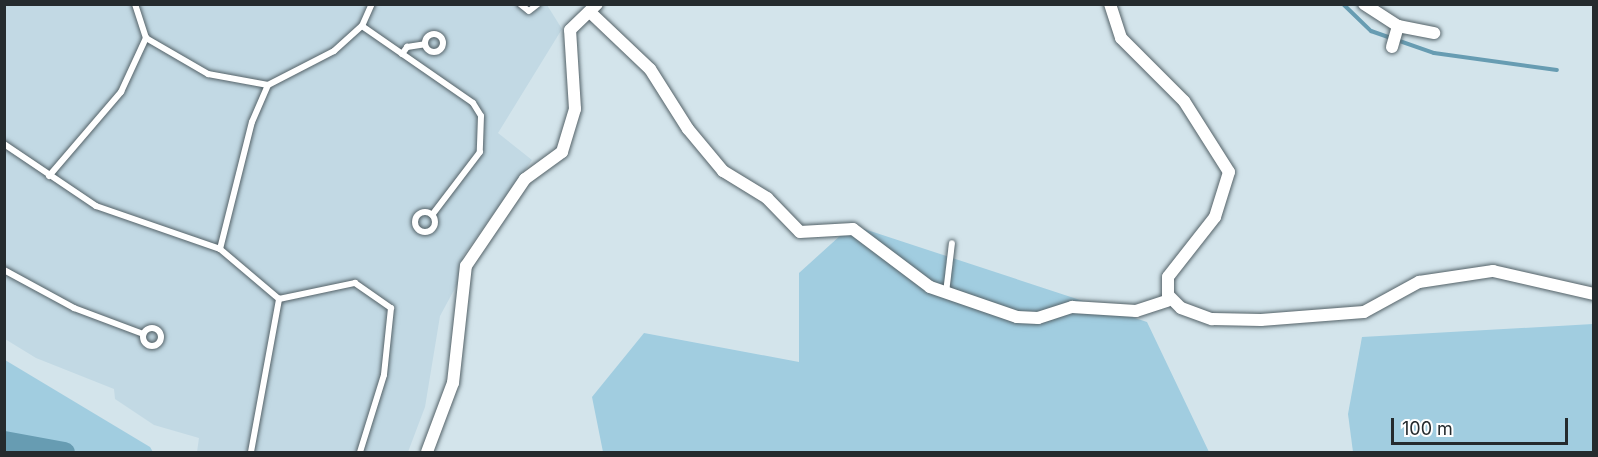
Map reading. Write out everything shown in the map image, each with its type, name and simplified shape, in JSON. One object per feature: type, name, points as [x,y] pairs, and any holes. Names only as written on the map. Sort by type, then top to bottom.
[{"type":"street","points":[[1110,4],[1121,38],[1184,101],[1230,172],[1215,217],[1168,278],[1168,295],[1181,308],[1212,319],[1251,320],[1364,312],[1419,282],[1493,272],[1593,294]]},
{"type":"street","points":[[1364,4],[1397,28],[1434,33]]},
{"type":"street","points":[[427,453],[453,383],[466,266],[525,179],[562,152],[575,109],[570,30],[595,9],[650,69],[688,129],[723,171],[767,198],[790,228],[810,236],[853,230],[918,280],[945,294],[1030,319],[1072,307],[1136,311],[1167,301]]},
{"type":"street","points":[[1393,45],[1397,28]]},
{"type":"lane","points":[[135,4],[146,38],[208,74],[268,86]]},
{"type":"lane","points":[[220,249],[252,122],[268,86],[334,51],[362,26],[372,4]]},
{"type":"lane","points":[[519,4],[529,11],[538,4]]},
{"type":"lane","points":[[362,26],[473,103],[484,130],[480,152],[432,214]]},
{"type":"lane","points":[[49,176],[116,101],[146,38]]},
{"type":"lane","points":[[402,54],[407,46],[425,44]]},
{"type":"lane","points":[[4,144],[49,176],[119,217],[220,249],[279,299]]},
{"type":"lane","points":[[945,294],[952,243]]},
{"type":"lane","points":[[4,270],[74,308],[143,334]]},
{"type":"lane","points":[[279,299],[355,283],[391,308],[384,375],[360,453]]},
{"type":"lane","points":[[251,453],[279,299]]},
{"type":"shaded area","points":[[5,5],[547,5],[562,29],[498,133],[532,160],[463,256],[460,279],[440,316],[425,407],[408,452],[197,452],[199,438],[154,425],[115,399],[114,389],[36,358],[5,339]]},
{"type":"shaded area","points":[[852,225],[1147,322],[1209,452],[603,452],[592,397],[644,333],[799,362],[799,273]]},
{"type":"shaded area","points":[[1593,324],[1593,452],[1353,452],[1348,414],[1362,337]]},
{"type":"shaded area","points":[[5,360],[150,447],[153,452],[5,452]]},
{"type":"waterway","points":[[1343,4],[1371,31],[1434,53],[1557,70]]},
{"type":"waterway","points":[[4,441],[64,452]]}]
